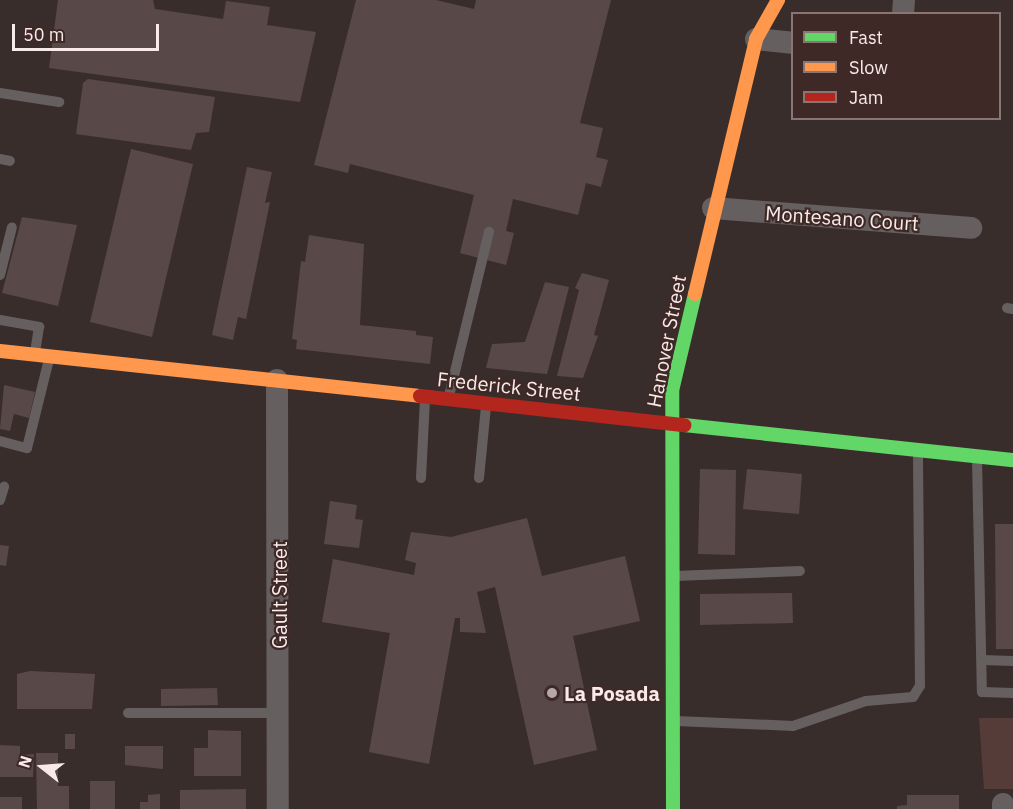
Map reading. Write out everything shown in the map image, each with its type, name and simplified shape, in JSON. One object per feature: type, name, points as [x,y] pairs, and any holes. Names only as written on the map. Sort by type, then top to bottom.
[{"type":"main road","name":"Hanover Street","points":[[672,809],[670,423],[672,391],[713,208],[756,39],[778,0]]},
{"type":"main road","name":"Frederick Street","points":[[0,351],[1013,460]]},
{"type":"street","points":[[756,39],[791,43]]},
{"type":"street","name":"Montesano Court","points":[[713,208],[971,228]]},
{"type":"street","name":"Gault Street","points":[[277,380],[278,809]]},
{"type":"lane","points":[[0,93],[59,102]]},
{"type":"lane","points":[[0,275],[12,227]]},
{"type":"lane","points":[[448,399],[489,232]]},
{"type":"lane","points":[[0,320],[39,327],[42,355],[27,448],[0,441]]},
{"type":"lane","points":[[422,478],[425,396]]},
{"type":"lane","points":[[479,478],[487,403]]},
{"type":"lane","points":[[672,721],[793,726],[866,701],[913,697],[921,686],[918,449]]},
{"type":"lane","points":[[977,456],[982,692],[1013,693]]},
{"type":"lane","points":[[0,500],[4,487]]},
{"type":"lane","points":[[671,576],[800,571]]},
{"type":"lane","points":[[981,660],[1013,661]]},
{"type":"lane","points":[[128,713],[279,713]]},
{"type":"shaded area","points":[[979,718],[1013,718],[1013,789],[984,789]]},
{"type":"building","points":[[58,0],[153,0],[155,9],[223,19],[226,1],[270,7],[267,25],[316,32],[300,102],[49,68]]},
{"type":"building","points":[[356,0],[436,0],[474,9],[476,0],[611,0],[580,123],[603,128],[596,157],[608,160],[601,187],[586,183],[578,215],[513,199],[506,231],[514,233],[506,265],[460,253],[474,195],[350,164],[348,173],[314,165]]},
{"type":"building","points":[[88,79],[215,97],[209,132],[196,133],[191,150],[76,134],[83,83]]},
{"type":"building","points":[[131,149],[193,164],[152,337],[90,322]]},
{"type":"building","points":[[247,167],[272,172],[265,203],[270,202],[246,319],[238,317],[233,340],[212,335]]},
{"type":"building","points":[[22,217],[77,225],[58,306],[2,293]]},
{"type":"building","points":[[309,235],[364,244],[360,325],[416,331],[416,335],[433,337],[430,364],[296,349],[297,340],[292,339],[301,261],[305,262]]},
{"type":"building","points":[[582,273],[609,280],[594,335],[598,336],[583,378],[557,376],[579,290],[575,288]]},
{"type":"building","points":[[545,282],[569,287],[547,374],[486,368],[492,344],[525,342]]},
{"type":"building","points":[[4,385],[35,392],[29,418],[14,414],[10,431],[0,429]]},
{"type":"building","points":[[700,469],[736,470],[735,555],[698,554]]},
{"type":"building","points":[[747,469],[802,474],[799,514],[743,509]]},
{"type":"building","points":[[330,501],[357,505],[355,519],[363,520],[359,548],[324,544]]},
{"type":"building","name":"La Posada","points":[[527,518],[542,576],[625,556],[640,621],[573,636],[597,750],[534,765],[495,587],[477,592],[486,633],[460,632],[460,618],[455,618],[429,764],[369,752],[390,633],[322,622],[333,559],[414,575],[416,563],[405,560],[411,532],[451,537]]},
{"type":"building","points":[[995,524],[1013,524],[1013,649],[996,649]]},
{"type":"building","points":[[0,545],[9,546],[6,566],[0,565]]},
{"type":"building","points":[[792,593],[793,623],[700,625],[700,594]]},
{"type":"building","points":[[30,671],[95,674],[92,709],[17,709],[17,674]]},
{"type":"building","points":[[217,688],[218,705],[161,706],[161,689]]},
{"type":"building","points":[[208,730],[241,731],[241,776],[194,776],[194,748],[208,748]]},
{"type":"building","points":[[65,734],[75,734],[75,749],[65,749]]},
{"type":"building","points":[[0,745],[20,746],[20,755],[34,754],[33,777],[0,777]]},
{"type":"building","points":[[125,746],[163,746],[163,769],[125,765]]},
{"type":"building","points":[[36,753],[58,753],[58,786],[69,786],[69,809],[37,809]]},
{"type":"building","points":[[90,781],[115,781],[115,809],[90,809]]},
{"type":"building","points":[[246,789],[246,809],[180,809],[180,790]]},
{"type":"building","points":[[160,794],[160,809],[140,809],[140,802],[148,802],[148,795]]},
{"type":"building","points":[[907,795],[959,795],[959,809],[897,809],[897,806],[907,805]]},
{"type":"building","points":[[0,797],[22,797],[22,809],[0,809]]},
{"type":"traffic: fast","points":[[673,809],[672,391],[695,294]]},
{"type":"traffic: fast","points":[[684,425],[1013,460]]},
{"type":"traffic: slow","points":[[695,294],[756,39],[778,0]]},
{"type":"traffic: slow","points":[[0,351],[420,396]]},
{"type":"traffic: jam","points":[[420,396],[684,425]]},
{"type":"place","name":"La Posada","points":[[552,693]]}]
